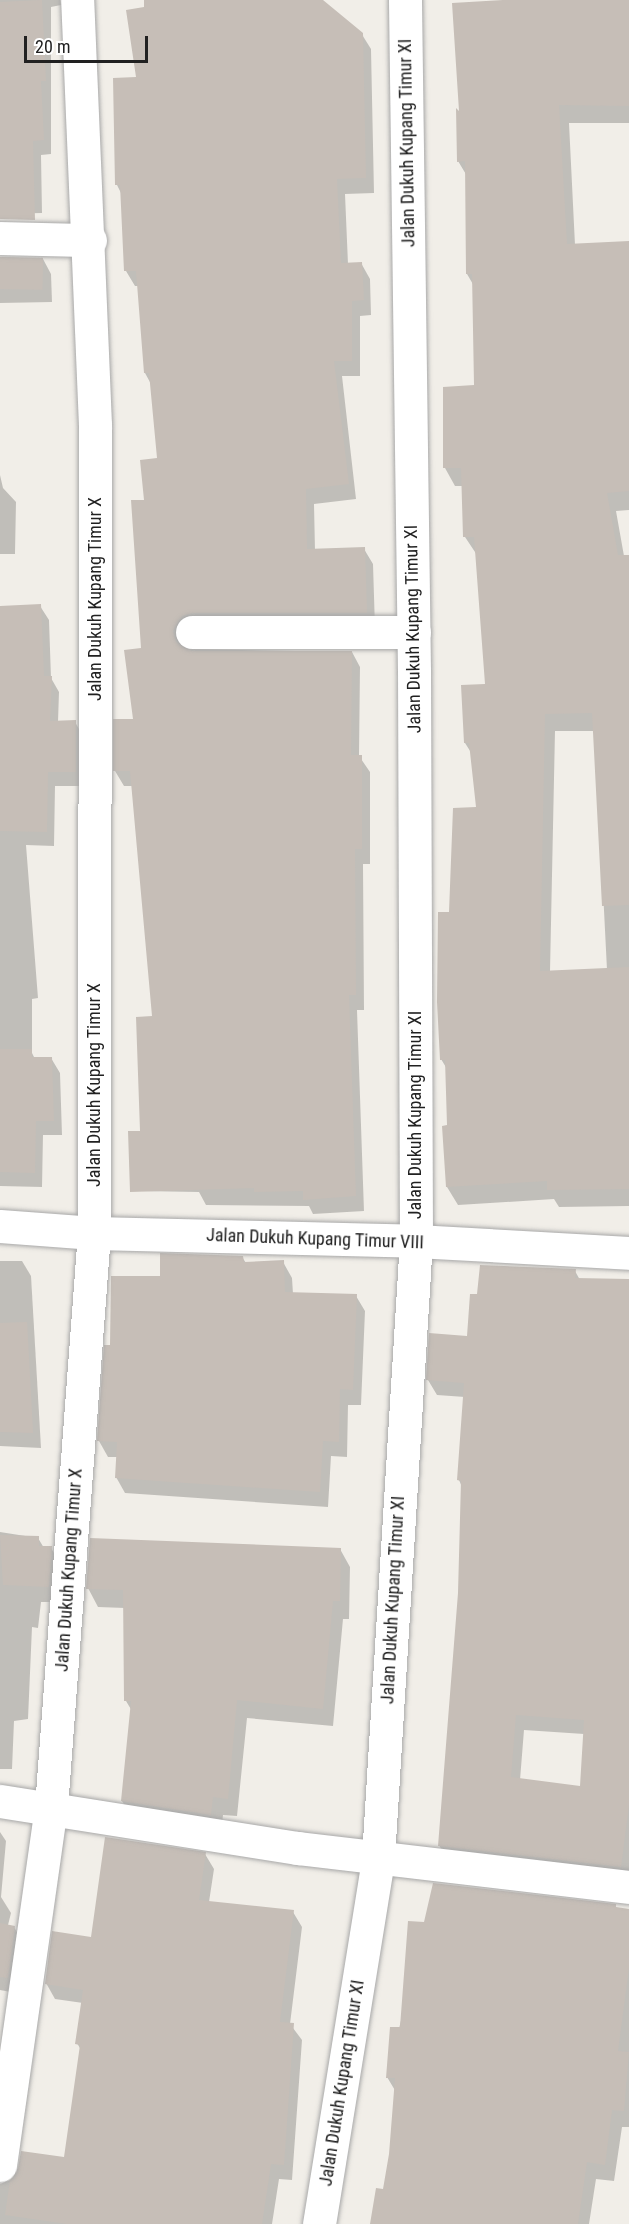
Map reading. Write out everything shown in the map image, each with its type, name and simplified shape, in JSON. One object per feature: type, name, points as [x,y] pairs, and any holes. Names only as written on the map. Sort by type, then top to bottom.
[{"type":"street","name":"Jalan Dukuh Kupang Timur X","points":[[0,2165],[51,1807],[94,1233],[95,425],[90,240],[77,0]]},
{"type":"street","name":"Jalan Dukuh Kupang Timur XI","points":[[319,2224],[378,1858],[416,1241],[414,632],[405,0]]},
{"type":"street","points":[[0,238],[90,240]]},
{"type":"street","points":[[192,632],[414,632]]},
{"type":"street","name":"Jalan Dukuh Kupang Timur VIII","points":[[0,1226],[94,1233],[416,1241],[629,1253]]},
{"type":"street","points":[[0,1801],[378,1858],[629,1887]]},
{"type":"building","points":[[42,0],[46,81],[41,81],[44,140],[33,141],[35,220],[0,219],[0,2]]},
{"type":"building","points":[[144,0],[323,0],[363,33],[366,178],[337,179],[341,263],[362,262],[364,300],[352,301],[352,361],[334,361],[349,484],[306,489],[307,549],[365,547],[367,613],[192,613],[182,616],[173,631],[176,642],[192,651],[352,651],[351,755],[362,755],[362,849],[355,849],[356,995],[349,995],[356,1196],[303,1200],[303,1191],[254,1192],[254,1188],[130,1192],[128,1131],[140,1131],[136,1017],[152,1016],[130,771],[113,771],[113,719],[133,719],[124,650],[141,648],[131,500],[144,500],[140,460],[157,458],[149,373],[144,373],[136,271],[124,271],[120,185],[115,185],[113,78],[136,77],[126,10],[144,7]]},
{"type":"building","points":[[503,0],[629,0],[629,106],[559,105],[567,244],[629,241],[629,491],[607,493],[618,555],[629,555],[629,905],[602,906],[592,713],[545,714],[540,971],[629,967],[629,1189],[547,1190],[547,1181],[446,1187],[442,1126],[447,1125],[445,1060],[440,1060],[437,1002],[438,912],[449,912],[453,808],[476,807],[469,743],[464,743],[461,685],[485,684],[474,537],[463,537],[461,468],[443,468],[443,387],[474,385],[472,274],[466,274],[465,161],[457,162],[456,108],[459,111],[452,3]]},
{"type":"building","points":[[0,257],[43,258],[42,290],[0,289]]},
{"type":"building","points":[[41,604],[44,676],[52,676],[50,721],[76,720],[76,772],[48,772],[47,832],[0,831],[0,606]]},
{"type":"building","points":[[0,1049],[32,1049],[32,1057],[52,1057],[54,1121],[36,1121],[35,1173],[0,1172]]},
{"type":"building","points":[[160,1253],[243,1256],[244,1262],[284,1260],[285,1292],[357,1294],[353,1390],[340,1389],[339,1442],[323,1441],[320,1492],[115,1478],[117,1442],[97,1441],[104,1345],[110,1345],[111,1276],[160,1276]]},
{"type":"building","points":[[480,1265],[576,1269],[575,1278],[629,1279],[629,1805],[621,1867],[438,1846],[458,1593],[461,1481],[457,1480],[464,1383],[426,1380],[429,1333],[467,1336],[470,1294],[477,1294]],"holes":[[[516,1715],[584,1720],[580,1786],[511,1777]]]},
{"type":"building","points":[[27,1322],[33,1433],[0,1432],[0,1323]]},
{"type":"building","points":[[0,1535],[39,1536],[39,1546],[52,1546],[49,1587],[3,1585]]},
{"type":"building","points":[[90,1538],[341,1548],[340,1601],[333,1601],[323,1709],[237,1700],[228,1799],[213,1797],[211,1815],[121,1801],[131,1701],[124,1701],[123,1590],[86,1589]]},
{"type":"building","points":[[105,1837],[206,1852],[199,1900],[294,1910],[280,2022],[294,2023],[284,2165],[271,2164],[262,2224],[67,2224],[5,2215],[10,2180],[18,2168],[21,2151],[64,2157],[80,2045],[75,2044],[83,1990],[45,1984],[52,1931],[91,1937]]},
{"type":"building","points":[[433,1883],[616,1904],[616,1907],[629,1909],[629,1968],[618,2051],[629,2052],[624,2111],[612,2110],[605,2165],[587,2162],[578,2224],[370,2224],[376,2188],[383,2189],[389,2154],[395,2078],[386,2078],[390,2027],[400,2027],[408,1921],[424,1922]]},
{"type":"building","points":[[0,1923],[15,1926],[8,1978],[0,1977]]}]
